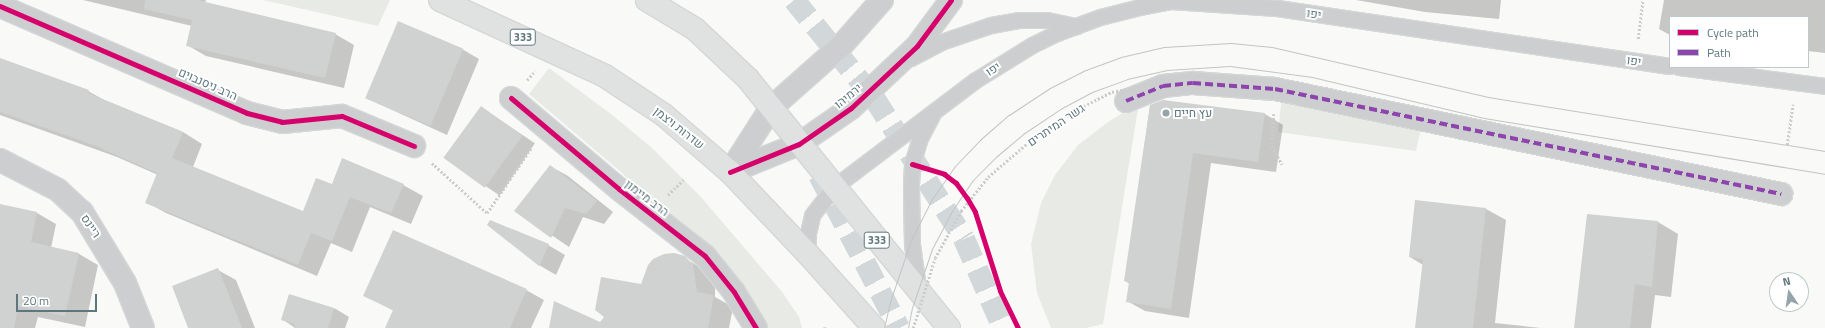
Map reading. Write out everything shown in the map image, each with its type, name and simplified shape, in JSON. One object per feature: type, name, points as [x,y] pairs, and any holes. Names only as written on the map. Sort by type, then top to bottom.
[{"type":"main road","name":"שדרות ויצמן","points":[[440,0],[553,50],[605,76],[637,96],[689,135],[730,172],[808,253],[872,325]]},
{"type":"main road","points":[[653,0],[711,42],[748,79],[771,108]]},
{"type":"main road","name":"333","points":[[771,108],[949,328]]},
{"type":"street","points":[[730,172],[771,108],[842,45],[882,0]]},
{"type":"street","name":"ירמיהו","points":[[730,172],[799,144],[851,108],[900,64],[933,26],[951,0]]},
{"type":"street","name":"הרב ניסנבוים","points":[[0,6],[247,113],[282,122],[342,116],[414,146]]},
{"type":"street","points":[[1126,101],[1163,86],[1194,83],[1275,89],[1781,194]]},
{"type":"street","name":"הרב מיימון","points":[[511,98],[619,189],[705,256],[734,292],[756,328]]},
{"type":"street","name":"ריינס","points":[[0,160],[58,190],[82,212],[125,283],[144,328]]},
{"type":"lane","points":[[1155,0],[1171,1]]},
{"type":"lane","name":"יפו","points":[[808,253],[808,233],[812,215],[834,187],[934,111],[1005,60],[1032,45],[1076,26],[1140,7],[1171,1],[1277,8],[1669,66]]},
{"type":"lane","points":[[900,64],[941,42],[991,25],[1020,20],[1047,20],[1076,26]]},
{"type":"lane","points":[[1687,68],[1825,86]]},
{"type":"lane","name":"יפו","points":[[920,293],[912,244],[912,164],[920,138],[934,111]]},
{"type":"path","points":[[1640,23],[1643,0]]},
{"type":"path","points":[[511,98],[553,50]]},
{"type":"path","points":[[1275,89],[1272,146],[1282,164]]},
{"type":"path","points":[[1787,145],[1793,104]]},
{"type":"path","points":[[414,146],[487,213],[546,127]]},
{"type":"shaded area","points":[[263,0],[390,0],[378,26]]},
{"type":"shaded area","points":[[549,68],[611,114],[651,147],[701,197],[783,293],[799,317],[802,328],[762,328],[733,282],[622,173],[529,94]]},
{"type":"shaded area","points":[[1282,96],[1422,124],[1416,151],[1278,132]]},
{"type":"shaded area","points":[[1139,103],[1103,324],[1086,328],[1051,328],[1037,293],[1031,244],[1041,203],[1055,175],[1078,145],[1108,122]]},
{"type":"building","points":[[145,0],[197,0],[336,33],[325,78],[186,46],[192,20],[144,9]]},
{"type":"building","points":[[398,21],[463,49],[431,126],[365,98]]},
{"type":"building","points":[[0,58],[89,90],[88,93],[183,132],[172,158],[303,211],[316,178],[332,184],[342,158],[404,184],[391,213],[350,197],[332,241],[311,233],[298,265],[145,203],[157,173],[96,146],[0,112]]},
{"type":"building","points":[[1163,100],[1265,113],[1258,162],[1193,153],[1171,309],[1126,302],[1129,282],[1124,281],[1150,105]]},
{"type":"building","points":[[481,106],[522,136],[485,188],[443,158]]},
{"type":"building","points":[[550,165],[597,201],[586,214],[565,208],[551,238],[514,211]]},
{"type":"building","points":[[1415,200],[1486,208],[1473,328],[1415,328],[1423,259],[1409,257]]},
{"type":"building","points":[[0,204],[37,212],[31,242],[79,253],[65,316],[18,306],[14,328],[0,328]]},
{"type":"building","points":[[1587,214],[1658,221],[1652,287],[1635,284],[1630,328],[1574,328]]},
{"type":"building","points":[[490,220],[549,244],[539,266],[487,225]]},
{"type":"building","points":[[393,230],[527,289],[510,328],[385,328],[393,310],[363,296]]},
{"type":"building","points":[[674,253],[685,256],[693,265],[697,292],[714,295],[708,328],[549,328],[554,301],[600,322],[604,317],[595,310],[601,277],[641,284],[648,265],[653,259],[664,254]]},
{"type":"building","points":[[218,268],[242,328],[188,328],[172,286]]},
{"type":"building","points":[[289,294],[334,308],[328,328],[294,328],[295,324],[281,320]]},
{"type":"tunnel","points":[[794,0],[874,98],[964,239],[1003,328]]},
{"type":"tunnel","points":[[819,175],[899,328]]},
{"type":"tram line","points":[[884,328],[890,302],[911,240],[932,199],[955,166],[981,139],[1009,115],[1050,88],[1083,71],[1121,57],[1164,47],[1231,43],[1272,47],[1488,97],[1825,151]]},
{"type":"tram line","points":[[908,328],[912,308],[932,249],[952,211],[973,180],[997,156],[1023,134],[1062,108],[1092,92],[1127,79],[1167,70],[1230,66],[1312,77],[1484,118],[1825,174]]},
{"type":"marked path","points":[[1126,101],[1163,86],[1193,83],[1275,89],[1781,194]]},
{"type":"cycle path","points":[[730,172],[799,144],[851,108],[917,46],[951,0]]},
{"type":"cycle path","points":[[0,6],[247,113],[282,122],[342,116],[414,146]]},
{"type":"cycle path","points":[[511,98],[619,189],[705,256],[734,292],[756,328]]},
{"type":"cycle path","points":[[912,164],[944,174],[956,183],[967,198],[975,212],[1000,291],[1018,328]]},
{"type":"place","name":"עץ חיים","points":[[1166,113]]}]
